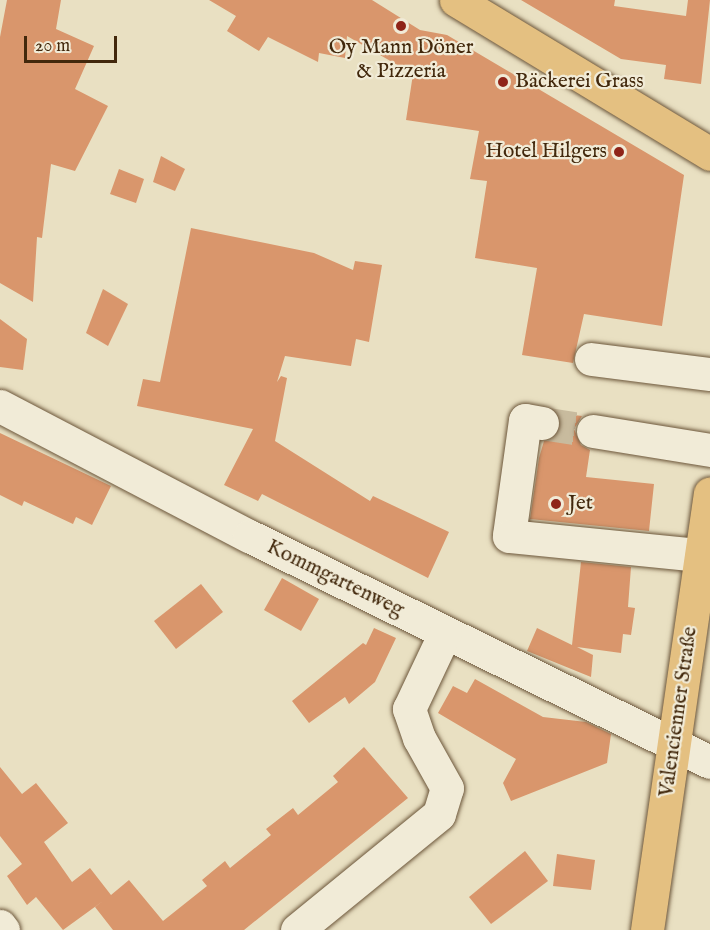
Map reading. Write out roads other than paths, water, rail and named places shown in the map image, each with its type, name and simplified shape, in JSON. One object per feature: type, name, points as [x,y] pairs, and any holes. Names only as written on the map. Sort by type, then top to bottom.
[{"type":"main road","points":[[456,0],[710,154]]},
{"type":"main road","name":"Valencienner Straße","points":[[647,930],[710,494]]},
{"type":"street","points":[[591,359],[710,374]]},
{"type":"street","name":"Kommgartenweg","points":[[0,406],[445,633],[675,742],[710,762]]},
{"type":"street","points":[[542,423],[525,420],[509,536],[701,555]]},
{"type":"street","points":[[593,431],[710,450]]},
{"type":"street","points":[[297,930],[439,814],[447,788],[419,738],[409,709],[445,633]]},
{"type":"street","points":[[0,926],[3,930]]},
{"type":"tunnel","points":[[542,423],[593,431]]},
{"type":"place","name":"Oy Mann Döner & Pizzeria","points":[[401,26]]},
{"type":"place","name":"Bäckerei Grass","points":[[503,82]]},
{"type":"place","name":"Hotel Hilgers","points":[[619,152]]},
{"type":"place","name":"Jet","points":[[556,504]]}]
